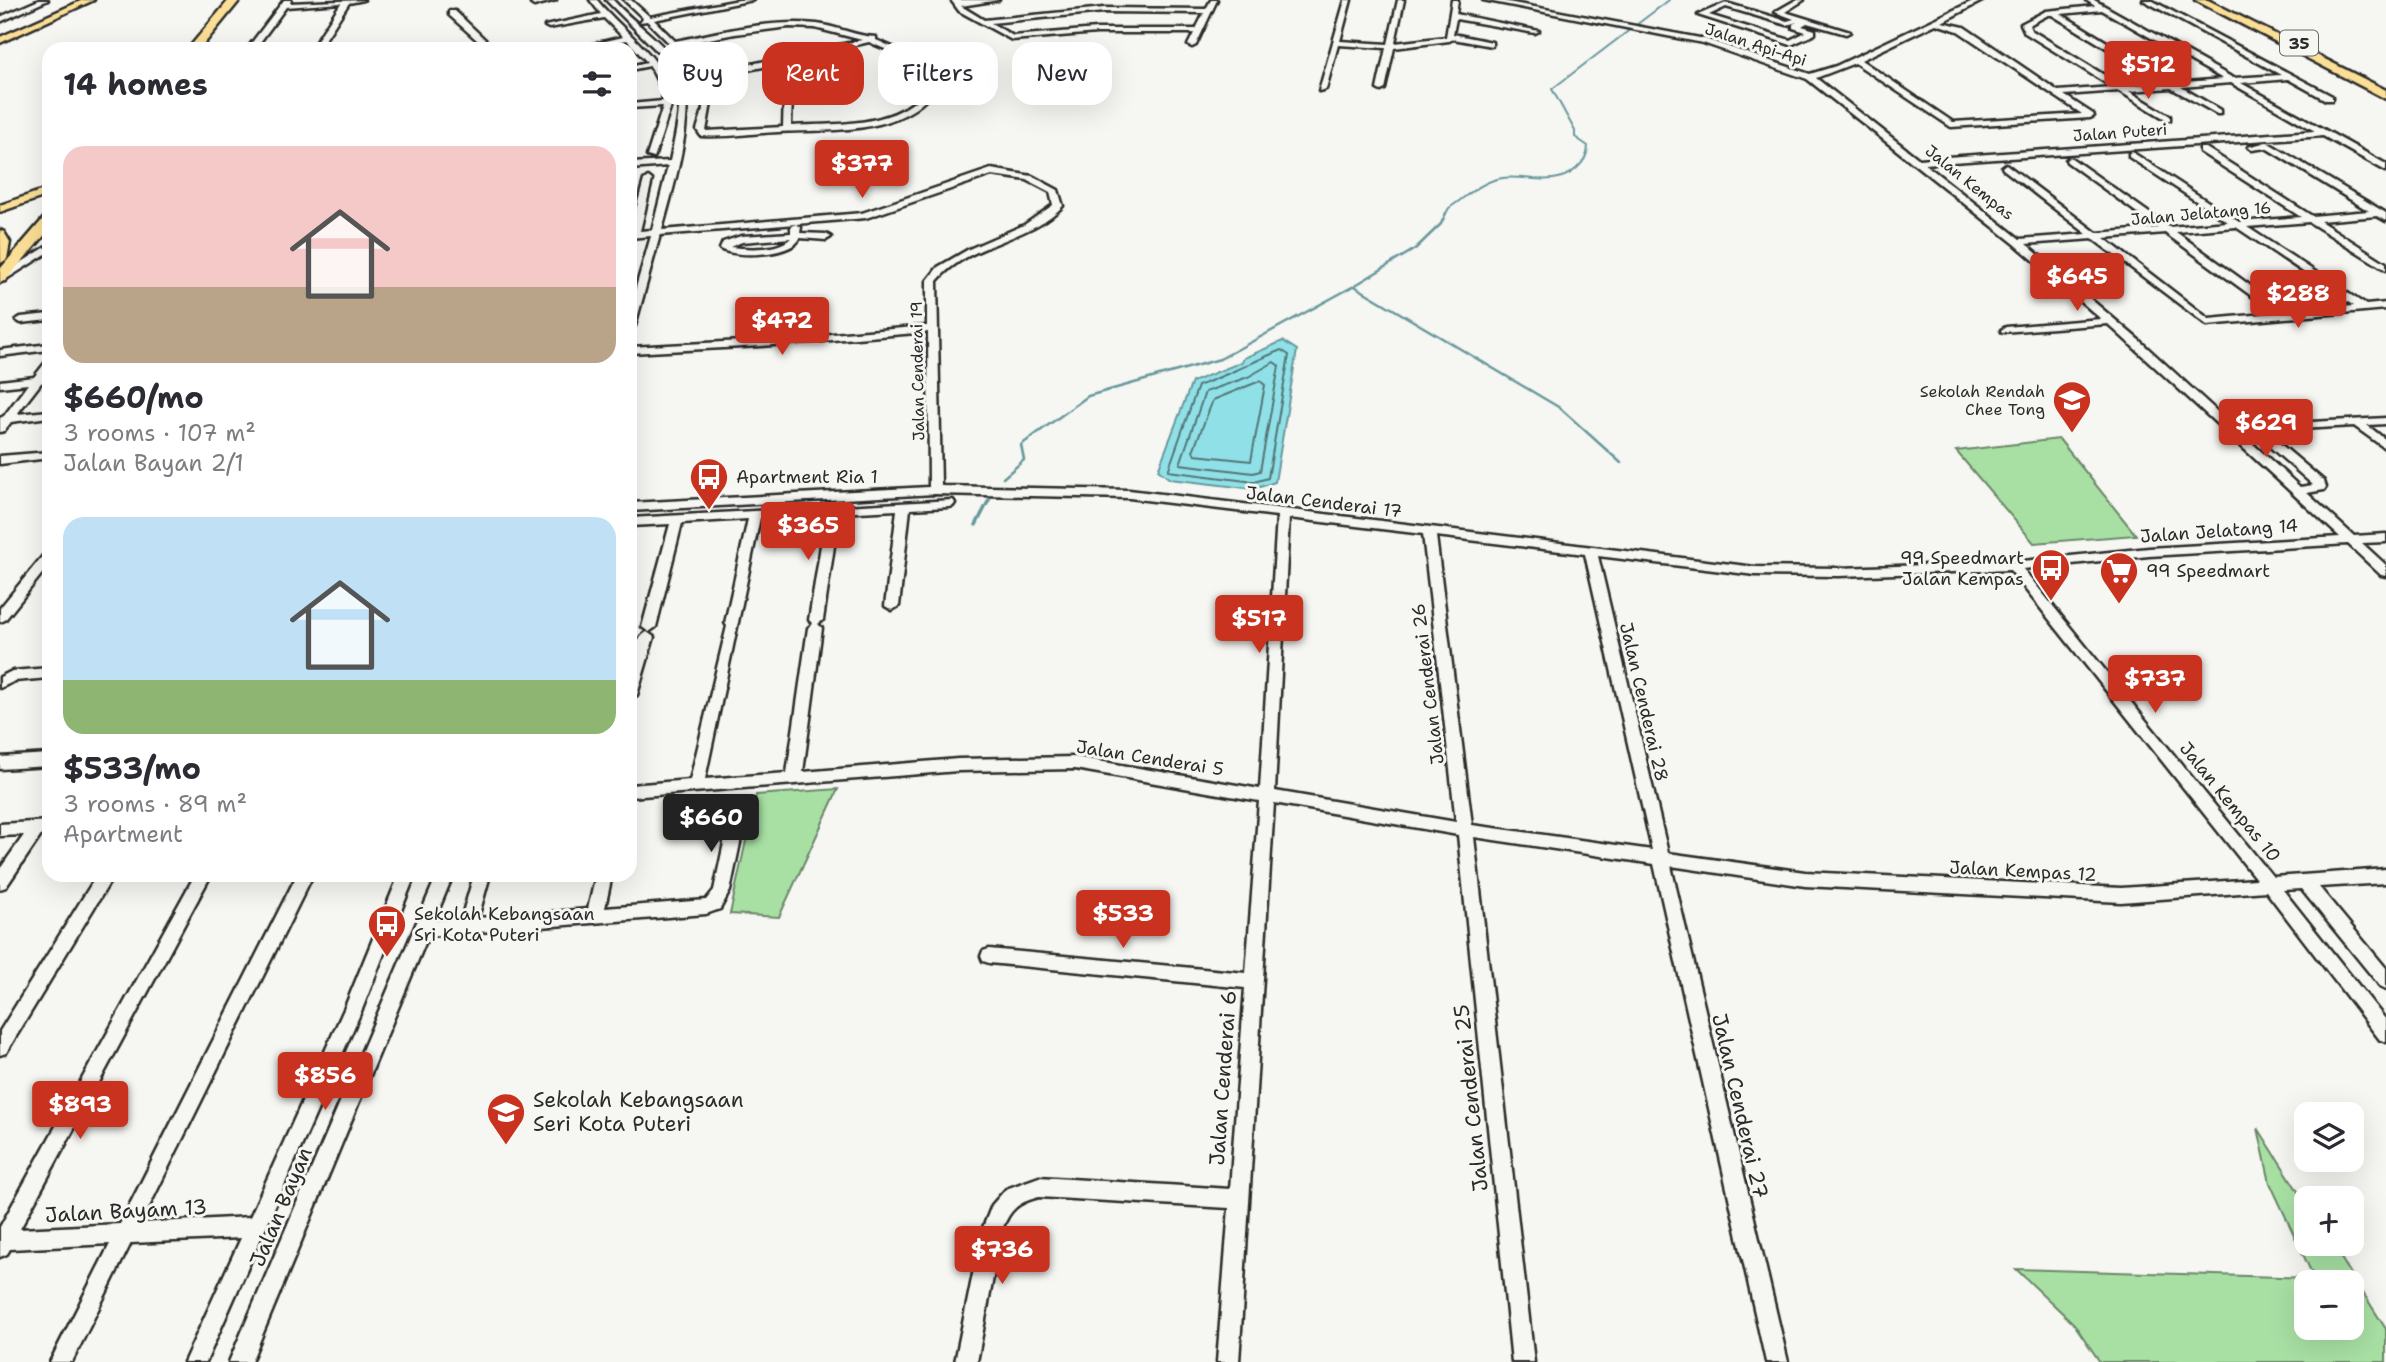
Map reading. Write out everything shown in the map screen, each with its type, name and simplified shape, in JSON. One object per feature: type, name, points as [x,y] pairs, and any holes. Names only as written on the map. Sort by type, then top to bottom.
[{"type":"highway","points":[[185,42],[220,0]]},
{"type":"highway","points":[[200,42],[235,0]]},
{"type":"highway","name":"35","points":[[2201,0],[2386,95]]},
{"type":"highway","name":"35","points":[[2211,0],[2386,88]]},
{"type":"highway","points":[[0,260],[42,212]]},
{"type":"highway","points":[[0,279],[42,229]]},
{"type":"main road","points":[[3,37],[90,0]]},
{"type":"main road","points":[[0,209],[42,194]]},
{"type":"main road","points":[[0,234],[4,242],[0,260]]},
{"type":"street","points":[[0,20],[45,0]]},
{"type":"street","points":[[320,42],[347,0]]},
{"type":"street","points":[[256,42],[286,3],[361,0]]},
{"type":"street","points":[[534,4],[553,0]]},
{"type":"street","points":[[593,0],[604,16],[631,42]]},
{"type":"street","points":[[609,0],[658,51]]},
{"type":"street","points":[[627,0],[674,42]]},
{"type":"street","points":[[631,23],[716,2],[750,0]]},
{"type":"street","points":[[955,2],[996,0]]},
{"type":"street","points":[[1192,44],[1214,0]]},
{"type":"street","points":[[1322,89],[1348,0]]},
{"type":"street","points":[[1381,89],[1401,0]]},
{"type":"street","points":[[1336,43],[1391,46],[1442,42],[1450,36],[1455,0]]},
{"type":"street","name":"Jalan Api-Api","points":[[1486,0],[1669,32],[1734,49],[1810,77]]},
{"type":"street","points":[[1801,0],[1779,12],[1846,32]]},
{"type":"street","points":[[1810,77],[1855,60],[1981,0]]},
{"type":"street","points":[[2089,0],[2384,165]]},
{"type":"street","points":[[2146,0],[2329,98]]},
{"type":"street","points":[[955,2],[961,10],[1012,38],[1097,31],[1198,31]]},
{"type":"street","points":[[1726,5],[1787,23],[1803,20],[1796,26],[1812,32],[1791,43],[1702,15],[1726,5]]},
{"type":"street","points":[[0,8],[22,10]]},
{"type":"street","points":[[2104,8],[2053,12],[2033,18],[2025,24],[2028,31],[2167,118]]},
{"type":"street","points":[[983,22],[1096,11],[1209,11]]},
{"type":"street","points":[[2053,12],[2217,112]]},
{"type":"street","points":[[452,13],[483,42]]},
{"type":"street","points":[[550,26],[604,16]]},
{"type":"street","points":[[1453,16],[1535,31]]},
{"type":"street","points":[[1855,60],[1951,125],[2090,116],[2060,93],[1961,30],[1936,22]]},
{"type":"street","points":[[681,42],[788,24],[826,26],[873,39],[926,70],[933,78],[934,85],[931,92],[914,106],[887,119],[867,124],[704,134],[701,130],[707,105]]},
{"type":"street","points":[[1450,36],[1489,44]]},
{"type":"street","points":[[608,42],[627,38]]},
{"type":"street","points":[[863,42],[873,39]]},
{"type":"street","points":[[637,48],[658,70]]},
{"type":"street","points":[[637,66],[653,63]]},
{"type":"street","name":"Jalan Kempas","points":[[1810,77],[2018,243],[2110,321],[2232,429],[2386,572]]},
{"type":"street","points":[[2060,93],[2288,77]]},
{"type":"street","points":[[637,105],[658,104]]},
{"type":"street","points":[[651,156],[666,105]]},
{"type":"street","points":[[637,301],[656,232],[684,105]]},
{"type":"street","points":[[787,130],[788,105]]},
{"type":"street","name":"Jalan Puteri","points":[[1913,159],[2314,126]]},
{"type":"street","name":"Jalan Puteri","points":[[1913,159],[2325,133]]},
{"type":"street","points":[[2383,215],[2267,145],[2006,167],[2207,322],[2386,306]]},
{"type":"street","points":[[2203,150],[2386,267]]},
{"type":"street","points":[[2132,155],[2364,308]]},
{"type":"street","points":[[2070,160],[2285,315]]},
{"type":"street","points":[[637,166],[672,163]]},
{"type":"street","name":"Jalan Cenderai 19","points":[[637,234],[863,216],[991,172],[1029,178],[1054,190],[1058,206],[1040,222],[958,259],[937,272],[932,281],[935,490]]},
{"type":"street","points":[[637,220],[648,180]]},
{"type":"street","name":"Jalan Jelatang 16","points":[[2018,243],[2383,215]]},
{"type":"street","points":[[797,222],[794,235],[796,240],[792,245],[741,251],[725,249],[726,244],[741,239],[794,235],[826,237]]},
{"type":"street","points":[[0,279],[42,252]]},
{"type":"street","points":[[21,320],[42,318]]},
{"type":"street","points":[[2006,330],[2110,321]]},
{"type":"street","points":[[637,350],[761,343],[932,328]]},
{"type":"street","points":[[0,353],[42,348]]},
{"type":"street","points":[[0,384],[42,380]]},
{"type":"street","points":[[0,429],[4,419],[42,381]]},
{"type":"street","points":[[4,419],[42,415]]},
{"type":"street","points":[[2232,429],[2386,421]]},
{"type":"street","points":[[2357,423],[2386,446]]},
{"type":"street","points":[[2256,428],[2320,484],[2316,489],[2298,491]]},
{"type":"street","points":[[0,460],[42,456]]},
{"type":"street","name":"Jalan Cenderai 17","points":[[637,507],[935,490],[1129,494],[1591,553],[1755,571],[1839,572],[2013,566]]},
{"type":"street","points":[[637,522],[949,503]]},
{"type":"street","points":[[892,606],[904,506]]},
{"type":"street","points":[[794,779],[833,510]]},
{"type":"street","name":"Jalan Cenderai 6","points":[[1228,1362],[1237,1199],[1267,797],[1283,514]]},
{"type":"street","points":[[696,787],[755,515]]},
{"type":"street","points":[[637,670],[677,519]]},
{"type":"street","name":"Jalan Cenderai 26","points":[[1429,533],[1465,830]]},
{"type":"street","name":"Jalan Jelatang 14","points":[[2013,566],[2149,552],[2386,538]]},
{"type":"street","name":"Jalan Cenderai 28","points":[[1591,553],[1659,859]]},
{"type":"street","points":[[0,617],[42,565]]},
{"type":"street","name":"Jalan Kempas 10","points":[[2013,566],[2270,885],[2386,1034]]},
{"type":"street","points":[[3,681],[42,674]]},
{"type":"street","points":[[0,763],[42,760]]},
{"type":"street","name":"Jalan Cenderai 5","points":[[637,791],[958,765],[1075,763],[1465,830],[1659,859]]},
{"type":"street","points":[[424,929],[697,910],[714,904],[722,891],[737,819]]},
{"type":"street","points":[[0,830],[42,827]]},
{"type":"street","points":[[0,882],[42,828]]},
{"type":"street","name":"Jalan Cenderai 25","points":[[1465,830],[1522,1362]]},
{"type":"street","name":"Jalan Kempas 12","points":[[1659,859],[1805,879],[2121,895],[2386,876]]},
{"type":"street","name":"Jalan Cenderai 27","points":[[1659,859],[1777,1362]]},
{"type":"street","points":[[0,1046],[102,882]]},
{"type":"street","points":[[1,1242],[198,882]]},
{"type":"street","points":[[61,1362],[303,882]]},
{"type":"street","points":[[195,1362],[354,1007],[404,882]]},
{"type":"street","name":"Jalan Bayan","points":[[240,1362],[442,882]]},
{"type":"street","points":[[467,927],[480,882]]},
{"type":"street","points":[[595,917],[602,882]]},
{"type":"street","points":[[2305,882],[2386,981]]},
{"type":"street","points":[[989,956],[1253,981]]},
{"type":"street","points":[[966,1362],[992,1230],[1008,1197],[1039,1187],[1237,1199]]},
{"type":"street","name":"Jalan Bayam 13","points":[[1,1242],[255,1227]]},
{"type":"green space","points":[[2059,439],[2136,535],[2034,543],[1956,451]]},
{"type":"green space","points":[[838,789],[779,917],[730,914],[756,795]]},
{"type":"green space","points":[[2258,1128],[2295,1186],[2294,1235],[2270,1183]]},
{"type":"green space","points":[[2304,1256],[2340,1256],[2349,1270],[2310,1270]]},
{"type":"green space","points":[[2016,1269],[2294,1277],[2294,1340],[2364,1340],[2364,1294],[2386,1329],[2386,1362],[2100,1362],[2074,1324]]},
{"type":"water","points":[[1283,341],[1297,350],[1275,482],[1254,489],[1170,479],[1158,470],[1192,382],[1242,362],[1244,358]]},
{"type":"waterway","points":[[1445,214],[1449,208],[1485,183],[1502,178],[1556,179],[1579,167],[1586,156],[1588,146],[1575,137],[1575,131],[1552,89],[1669,0]]},
{"type":"waterway","points":[[1003,478],[1024,460],[1021,445],[1088,396],[1220,359],[1354,286],[1415,249],[1441,224],[1445,214]]},
{"type":"waterway","points":[[1356,287],[1560,408],[1621,463]]},
{"type":"waterway","points":[[976,525],[990,498]]},
{"type":"place","name":"Sekolah Rendah Chee Tong","points":[[2072,434]]},
{"type":"place","name":"Apartment Ria 1","points":[[709,511]]},
{"type":"place","name":"99 Speedmart Jalan Kempas","points":[[2051,602]]},
{"type":"place","name":"99 Speedmart","points":[[2119,605]]},
{"type":"place","name":"Sekolah Kebangsaan Sri Kota Puteri","points":[[387,958]]},
{"type":"place","name":"Sekolah Kebangsaan Seri Kota Puteri","points":[[506,1146]]}]
